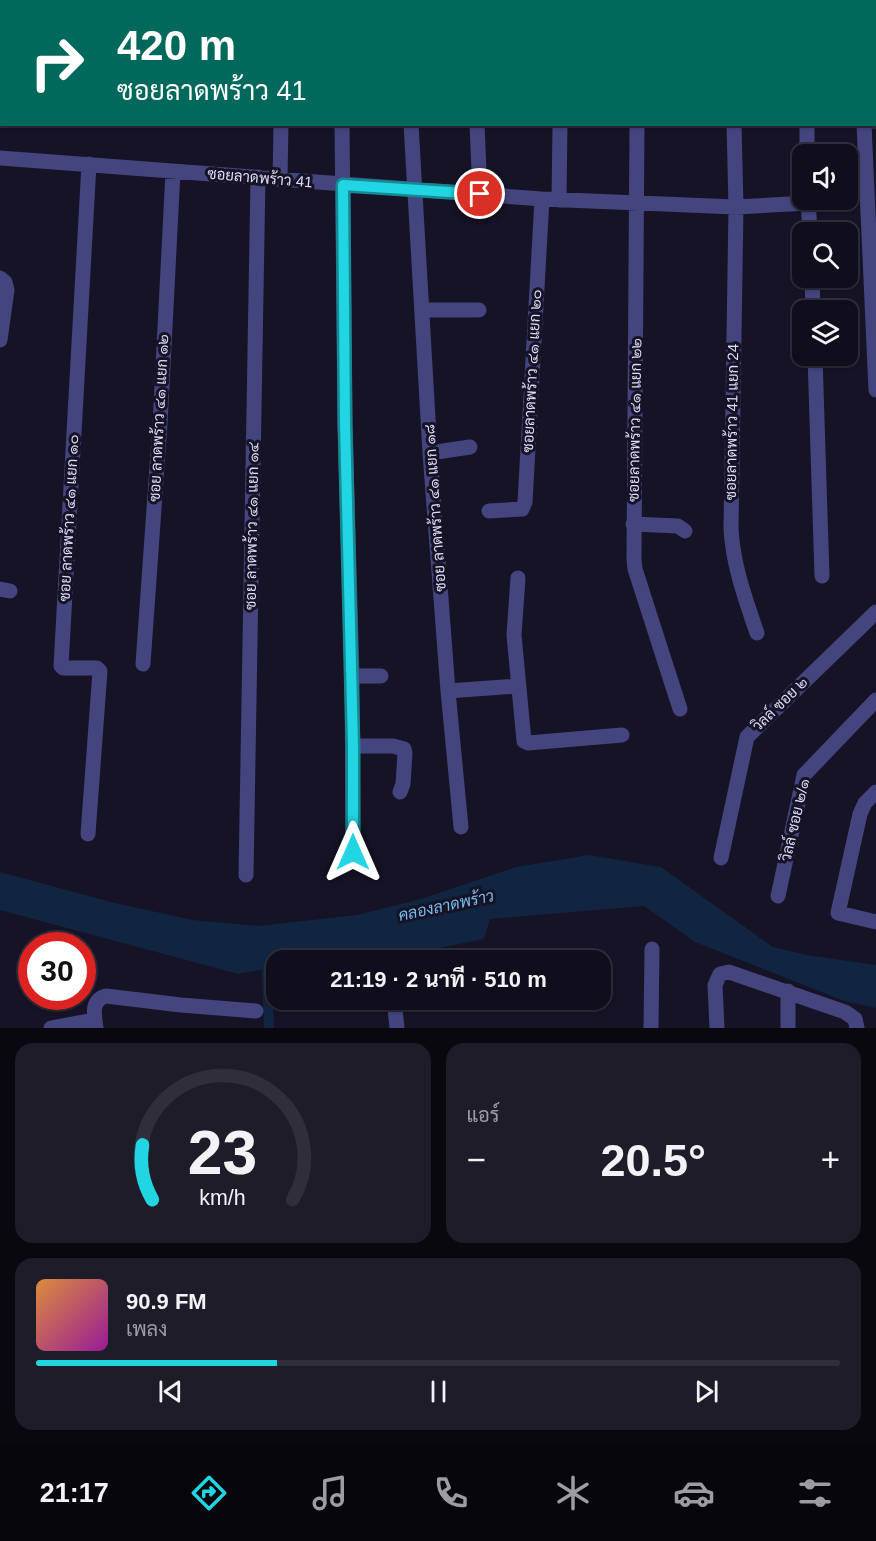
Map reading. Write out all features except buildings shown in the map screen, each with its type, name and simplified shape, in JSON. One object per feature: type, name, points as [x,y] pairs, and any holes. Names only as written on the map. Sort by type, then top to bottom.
[{"type":"street","points":[[280,180],[281,126]]},
{"type":"street","points":[[342,126],[353,852]]},
{"type":"street","name":"ซอย ลาดพร้าว ๔๑ แยก ๑๘","points":[[411,126],[430,453],[461,827]]},
{"type":"street","points":[[477,126],[480,194]]},
{"type":"street","points":[[560,126],[560,200]]},
{"type":"street","name":"ซอยลาดพร้าว ๔๑ แยก ๒๒","points":[[638,126],[633,524],[635,569],[680,709]]},
{"type":"street","name":"ซอยลาดพร้าว 41 แยก 24","points":[[734,126],[736,207],[730,523],[732,551],[738,576],[757,633]]},
{"type":"street","points":[[807,126],[807,144]]},
{"type":"street","points":[[864,126],[876,390]]},
{"type":"street","name":"ซอยลาดพร้าว 41","points":[[0,158],[542,200],[736,207],[792,203]]},
{"type":"street","name":"ซอย ลาดพร้าว ๔๑ แยก ๑๐","points":[[87,834],[100,671],[61,666],[89,164]]},
{"type":"street","name":"ซอย ลาดพร้าว ๔๑ แยก ๑๒","points":[[143,664],[160,424],[173,172]]},
{"type":"street","name":"ซอย ลาดพร้าว ๔๑ แยก ๑๔","points":[[246,875],[258,177]]},
{"type":"street","name":"ซอยลาดพร้าว ๔๑ แยก ๒๐","points":[[489,511],[522,509],[525,502],[542,200]]},
{"type":"street","points":[[0,278],[5,282],[7,290],[0,340]]},
{"type":"street","points":[[423,310],[479,310]]},
{"type":"street","points":[[815,366],[822,576]]},
{"type":"street","points":[[430,453],[470,447]]},
{"type":"street","points":[[633,524],[678,526],[685,531]]},
{"type":"street","points":[[518,578],[514,634],[525,743],[622,735]]},
{"type":"street","name":"วิลล์ ซอย ๒","points":[[721,858],[747,737],[876,612]]},
{"type":"street","points":[[352,676],[381,676]]},
{"type":"street","points":[[448,691],[518,686]]},
{"type":"street","name":"วิลล์ ซอย ๒/๑","points":[[777,897],[804,775],[876,700]]},
{"type":"street","points":[[353,746],[393,746],[404,749],[403,784],[400,792]]},
{"type":"street","points":[[876,792],[865,803],[860,814],[838,913],[876,922]]},
{"type":"street","points":[[651,1028],[652,949]]},
{"type":"street","points":[[717,1028],[716,985],[720,974],[729,972],[851,1015],[855,1019],[856,1028]]},
{"type":"street","points":[[788,991],[788,1028]]},
{"type":"street","points":[[51,1028],[95,1024],[94,1004],[106,996],[256,1011]]},
{"type":"street","points":[[395,1010],[397,1028]]},
{"type":"water","name":"คลองลาดพร้าว","points":[[589,855],[661,867],[773,947],[807,955],[876,965],[876,1008],[844,1001],[695,942],[644,906],[490,919],[484,939],[430,950],[266,950],[266,969],[238,974],[96,936],[96,932],[82,932],[0,910],[0,872],[115,903],[193,920],[259,926],[357,915],[421,899],[516,867]]},
{"type":"waterway","points":[[268,1010],[269,1028]]},
{"type":"route","points":[[353,852],[343,185],[480,194]]}]
